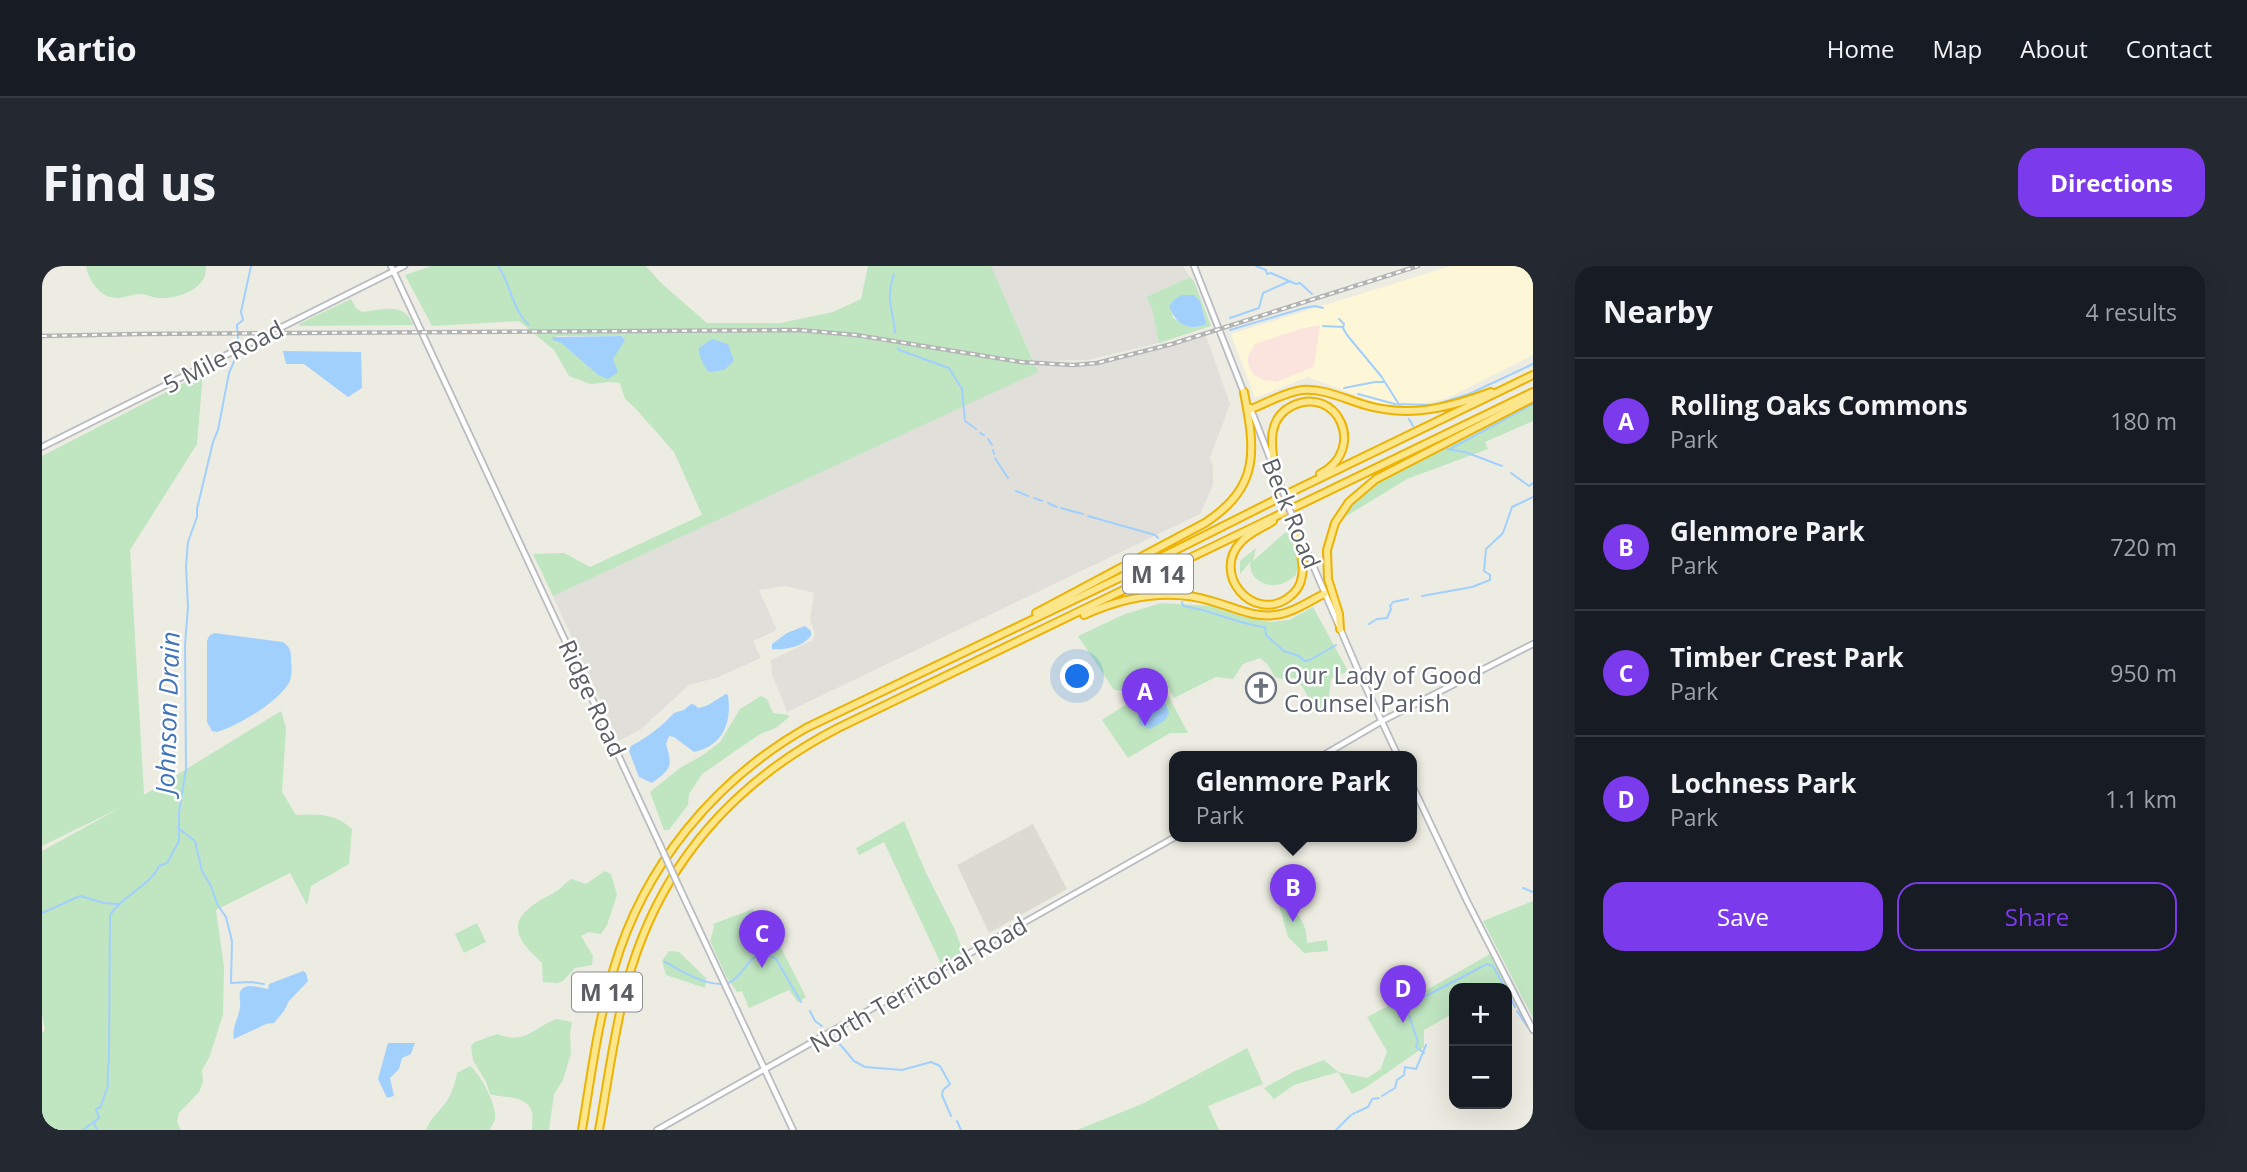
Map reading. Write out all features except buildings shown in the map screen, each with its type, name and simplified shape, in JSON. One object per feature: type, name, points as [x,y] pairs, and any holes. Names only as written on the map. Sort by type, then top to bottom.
[{"type":"highway","points":[[1251,410],[1302,390],[1321,391],[1381,409],[1426,411],[1465,402],[1533,375]]},
{"type":"highway","name":"M 14","points":[[582,1130],[604,1004],[617,955],[628,927],[647,888],[687,829],[743,771],[796,733],[996,635],[1135,571],[1533,375]]},
{"type":"highway","points":[[996,635],[1205,523],[1232,501],[1246,477],[1252,452],[1244,392]]},
{"type":"highway","name":"M 14","points":[[599,1130],[624,996],[641,940],[676,872],[711,824],[752,783],[803,747],[1533,392]]},
{"type":"highway","points":[[1340,629],[1339,614],[1328,579],[1327,551],[1335,523],[1349,502],[1376,480],[1533,398]]},
{"type":"highway","points":[[1274,469],[1273,431],[1283,413],[1306,402],[1324,405],[1333,411],[1344,430],[1345,444],[1342,454],[1327,470],[1296,486],[1285,495]]},
{"type":"highway","points":[[1295,524],[1303,570],[1296,589],[1286,600],[1273,605],[1260,604],[1245,598],[1235,587],[1231,574],[1234,552],[1246,537],[1298,506]]},
{"type":"highway","points":[[1017,642],[1099,608],[1138,597],[1191,597],[1265,616],[1281,614],[1324,594]]},
{"type":"main road","name":"5 Mile Road","points":[[42,447],[392,269],[404,266]]},
{"type":"main road","name":"Beck Road","points":[[1194,266],[1324,594],[1396,751]]},
{"type":"main road","name":"Ridge Road","points":[[392,269],[793,1130]]},
{"type":"main road","points":[[1331,751],[1382,721],[1533,644]]},
{"type":"main road","points":[[1417,796],[1533,1030]]},
{"type":"main road","name":"North Territorial Road","points":[[657,1130],[1169,841]]},
{"type":"shaded area","points":[[991,266],[1183,266],[1190,277],[1146,297],[1152,309],[1159,343],[1087,360],[1041,361],[1033,360]]},
{"type":"shaded area","points":[[1451,266],[1533,266],[1533,355],[1448,398],[1407,407],[1385,406],[1308,377],[1255,398],[1231,334]]},
{"type":"shaded area","points":[[1320,325],[1314,367],[1276,382],[1263,380],[1253,374],[1248,364],[1248,356],[1255,344]]},
{"type":"shaded area","points":[[1205,333],[1230,404],[1210,458],[1213,485],[1200,514],[787,712],[772,674],[771,660],[813,640],[815,634],[810,619],[814,593],[786,586],[759,590],[777,630],[753,641],[761,658],[716,678],[689,685],[641,729],[619,741],[553,596],[1037,372],[1034,363],[1097,363],[1123,358]]},
{"type":"shaded area","points":[[1033,824],[1067,889],[989,933],[957,865]]},
{"type":"green space","points":[[86,266],[206,266],[202,281],[182,295],[157,298],[138,294],[113,298],[101,293],[90,278]]},
{"type":"green space","points":[[431,266],[646,266],[661,283],[707,323],[781,323],[833,312],[861,299],[868,266],[991,266],[1038,372],[553,596],[533,554],[564,553],[590,567],[702,515],[674,452],[625,399],[620,383],[590,384],[569,376],[554,350],[519,321],[432,326],[405,275]],"holes":[[[556,336],[624,337],[613,359],[615,368],[598,375]]]},
{"type":"green space","points":[[1190,277],[1194,281],[1211,326],[1159,343],[1152,309],[1146,297]],"holes":[[[1200,301],[1206,323],[1197,327],[1190,326],[1173,318],[1172,313]]]},
{"type":"green space","points":[[351,299],[362,312],[398,310],[409,317],[413,325],[300,326],[299,324]]},
{"type":"green space","points":[[203,373],[197,444],[130,550],[144,795],[281,711],[286,728],[282,792],[296,815],[332,817],[352,829],[349,864],[311,886],[307,905],[290,873],[216,910],[224,967],[223,1015],[209,1058],[202,1070],[203,1082],[199,1092],[179,1113],[177,1122],[181,1130],[42,1130],[42,1032],[45,1031],[42,1014],[42,851],[120,808],[42,846],[42,456]]},
{"type":"green space","points":[[1533,400],[1533,421],[1485,442],[1488,449],[1407,479],[1335,523],[1342,511],[1368,485]]},
{"type":"green space","points":[[1288,530],[1299,560],[1296,575],[1287,582],[1269,585],[1258,580],[1251,572],[1251,561],[1240,574],[1240,561],[1256,548],[1253,561]]},
{"type":"green space","points":[[1161,603],[1213,606],[1269,622],[1289,620],[1313,607],[1348,671],[1331,679],[1328,705],[1318,709],[1294,678],[1275,677],[1260,658],[1243,664],[1233,679],[1216,677],[1174,698],[1163,678],[1134,692],[1114,690],[1078,636],[1125,614]]},
{"type":"green space","points":[[1161,682],[1188,733],[1170,733],[1128,758],[1102,720]]},
{"type":"green space","points":[[761,696],[767,699],[773,713],[789,717],[702,774],[689,794],[688,805],[669,830],[664,830],[650,792],[720,742],[740,709]]},
{"type":"green space","points":[[904,821],[963,952],[941,964],[884,842],[859,855],[856,848]]},
{"type":"green space","points":[[605,871],[611,874],[617,895],[607,925],[601,934],[589,932],[581,936],[593,956],[592,965],[575,968],[563,981],[543,982],[542,963],[519,934],[520,919],[536,903],[570,880],[586,884]]},
{"type":"green space","points":[[1533,901],[1533,1018],[1483,921]]},
{"type":"green space","points":[[1279,905],[1292,910],[1301,919],[1307,943],[1327,940],[1328,951],[1304,953],[1288,937]]},
{"type":"green space","points":[[753,909],[766,938],[780,946],[806,997],[798,1002],[789,990],[749,1008],[742,991],[737,992],[726,976],[710,941],[713,924]]},
{"type":"green space","points":[[477,923],[486,942],[464,953],[455,934]]},
{"type":"green space","points":[[669,951],[679,952],[706,978],[705,988],[666,975],[662,961]]},
{"type":"green space","points":[[1490,954],[1505,983],[1449,983],[1449,1016],[1424,1030],[1424,1047],[1352,1094],[1338,1072],[1367,1078],[1381,1069],[1387,1051],[1367,1017],[1388,1006],[1409,1000]]},
{"type":"green space","points":[[557,1019],[572,1022],[571,1053],[563,1080],[554,1094],[549,1130],[532,1130],[532,1112],[525,1102],[490,1094],[473,1060],[471,1046],[497,1034],[515,1038],[522,1036]]},
{"type":"green space","points":[[1247,1048],[1263,1084],[1208,1106],[1219,1130],[1077,1130],[1142,1104]]},
{"type":"green space","points":[[1324,1060],[1338,1072],[1294,1085],[1274,1099],[1264,1088],[1295,1071]]},
{"type":"green space","points":[[470,1066],[483,1083],[494,1107],[495,1119],[490,1130],[426,1130],[448,1099],[457,1073]]},
{"type":"water","points":[[1183,295],[1194,295],[1200,301],[1205,325],[1187,326],[1175,317],[1169,306]]},
{"type":"water","points":[[622,336],[625,340],[613,359],[618,372],[608,379],[598,375],[552,337]]},
{"type":"water","points":[[712,339],[728,344],[734,361],[724,370],[709,372],[700,357],[699,348]]},
{"type":"water","points":[[283,351],[361,352],[362,388],[348,397],[304,364],[286,364]]},
{"type":"water","points":[[805,626],[811,631],[811,636],[803,643],[772,649],[772,644],[787,633]]},
{"type":"water","points":[[214,633],[283,642],[290,650],[292,667],[289,683],[276,698],[246,719],[217,732],[212,731],[207,722],[207,641]]},
{"type":"water","points":[[726,694],[729,705],[727,724],[719,739],[694,752],[669,736],[666,744],[670,763],[667,771],[652,783],[639,777],[629,751],[631,746],[654,731],[674,713],[691,704],[698,708],[706,706]]},
{"type":"water","points":[[1158,697],[1166,704],[1169,713],[1164,721],[1150,729],[1139,724],[1138,717],[1150,701]]},
{"type":"water","points":[[303,971],[308,981],[289,1001],[274,1023],[234,1039],[243,988],[250,986],[268,989],[269,984]]},
{"type":"water","points":[[388,1043],[415,1043],[411,1054],[402,1058],[399,1069],[390,1078],[394,1096],[387,1098],[378,1079]]},
{"type":"waterway","name":"Johnson Drain","points":[[83,1130],[99,1118],[96,1109],[101,1107],[108,1084],[110,915],[149,879],[159,866],[167,863],[179,841],[179,812],[186,769],[188,542],[197,517],[229,373],[235,359],[237,325],[243,320],[241,312],[251,266]]},
{"type":"waterway","points":[[498,266],[519,312],[529,325]]},
{"type":"waterway","points":[[1256,266],[1266,270],[1267,274],[1300,283],[1312,294]]},
{"type":"waterway","points":[[894,274],[890,298],[895,333]]},
{"type":"waterway","points":[[1230,318],[1259,308],[1263,293],[1290,281]]},
{"type":"waterway","points":[[1230,330],[1304,308],[1323,308]]},
{"type":"waterway","points":[[1339,319],[1344,324],[1347,335],[1381,376],[1400,406]]},
{"type":"waterway","points":[[1323,326],[1343,327]]},
{"type":"waterway","points":[[898,348],[949,368],[962,389],[965,421],[976,429]]},
{"type":"waterway","points":[[1358,394],[1395,404],[1434,405],[1469,394],[1533,364]]},
{"type":"waterway","points":[[1344,388],[1384,382]]},
{"type":"waterway","points":[[1452,448],[1533,404]]},
{"type":"waterway","points":[[1409,419],[1413,426]]},
{"type":"waterway","points":[[980,433],[984,435]]},
{"type":"waterway","points":[[988,439],[992,445]]},
{"type":"waterway","points":[[1447,449],[1465,452],[1502,466]]},
{"type":"waterway","points":[[993,450],[994,454]]},
{"type":"waterway","points":[[995,458],[1008,478]]},
{"type":"waterway","points":[[1511,473],[1529,486],[1533,483]]},
{"type":"waterway","points":[[1016,491],[1028,496]]},
{"type":"waterway","points":[[1422,596],[1472,587],[1490,580],[1490,575],[1484,571],[1486,549],[1503,533],[1512,507],[1533,497]]},
{"type":"waterway","points":[[1034,498],[1042,501]]},
{"type":"waterway","points":[[1048,503],[1057,507]]},
{"type":"waterway","points":[[1061,508],[1083,514]]},
{"type":"waterway","points":[[1088,516],[1158,538]]},
{"type":"waterway","points":[[1177,575],[1183,588]]},
{"type":"waterway","points":[[1369,624],[1377,619],[1387,618],[1393,602],[1408,599]]},
{"type":"waterway","points":[[1182,602],[1183,606],[1265,627],[1266,635],[1284,651],[1299,656],[1304,661],[1336,645]]},
{"type":"waterway","points":[[178,828],[195,841],[202,871],[226,917],[232,941],[231,983],[264,984]]},
{"type":"waterway","points":[[1523,888],[1533,892]]},
{"type":"waterway","points":[[42,913],[80,896],[118,904]]},
{"type":"waterway","points":[[728,983],[740,974],[754,957],[767,955],[776,959],[801,1002]]},
{"type":"waterway","points":[[665,962],[699,979],[721,984]]},
{"type":"waterway","points":[[1451,983],[1487,964],[1493,966],[1502,983]]},
{"type":"waterway","points":[[1424,1053],[1416,1047],[1418,1042],[1407,1009],[1409,1005],[1449,984]]},
{"type":"waterway","points":[[1512,1001],[1515,1007]]},
{"type":"waterway","points":[[810,1011],[815,1021],[822,1026]]},
{"type":"waterway","points":[[1517,1011],[1527,1026]]},
{"type":"waterway","points":[[833,1036],[854,1061],[865,1067],[902,1070],[931,1062],[940,1066],[950,1084],[943,1090],[942,1095],[951,1116]]},
{"type":"waterway","points":[[1382,1096],[1395,1088],[1397,1080],[1404,1075],[1405,1067],[1416,1069],[1426,1045]]},
{"type":"waterway","points":[[1357,1112],[1368,1107],[1372,1099],[1379,1098]]},
{"type":"waterway","points":[[1336,1130],[1351,1115]]},
{"type":"waterway","points":[[957,1121],[961,1130]]},
{"type":"waterway","points":[[94,1123],[97,1130]]},
{"type":"railway","points":[[42,336],[799,330],[856,335],[1021,362],[1073,365],[1097,363],[1172,344],[1418,266]]},
{"type":"place","name":"Our Lady of Good Counsel Parish","points":[[1261,688]]},
{"type":"place","name":"Rolling Oaks Commons","points":[[1145,726]]},
{"type":"place","name":"Glenmore Park","points":[[1293,922]]},
{"type":"place","name":"Timber Crest Park","points":[[762,968]]},
{"type":"place","name":"Lochness Park","points":[[1403,1023]]}]
